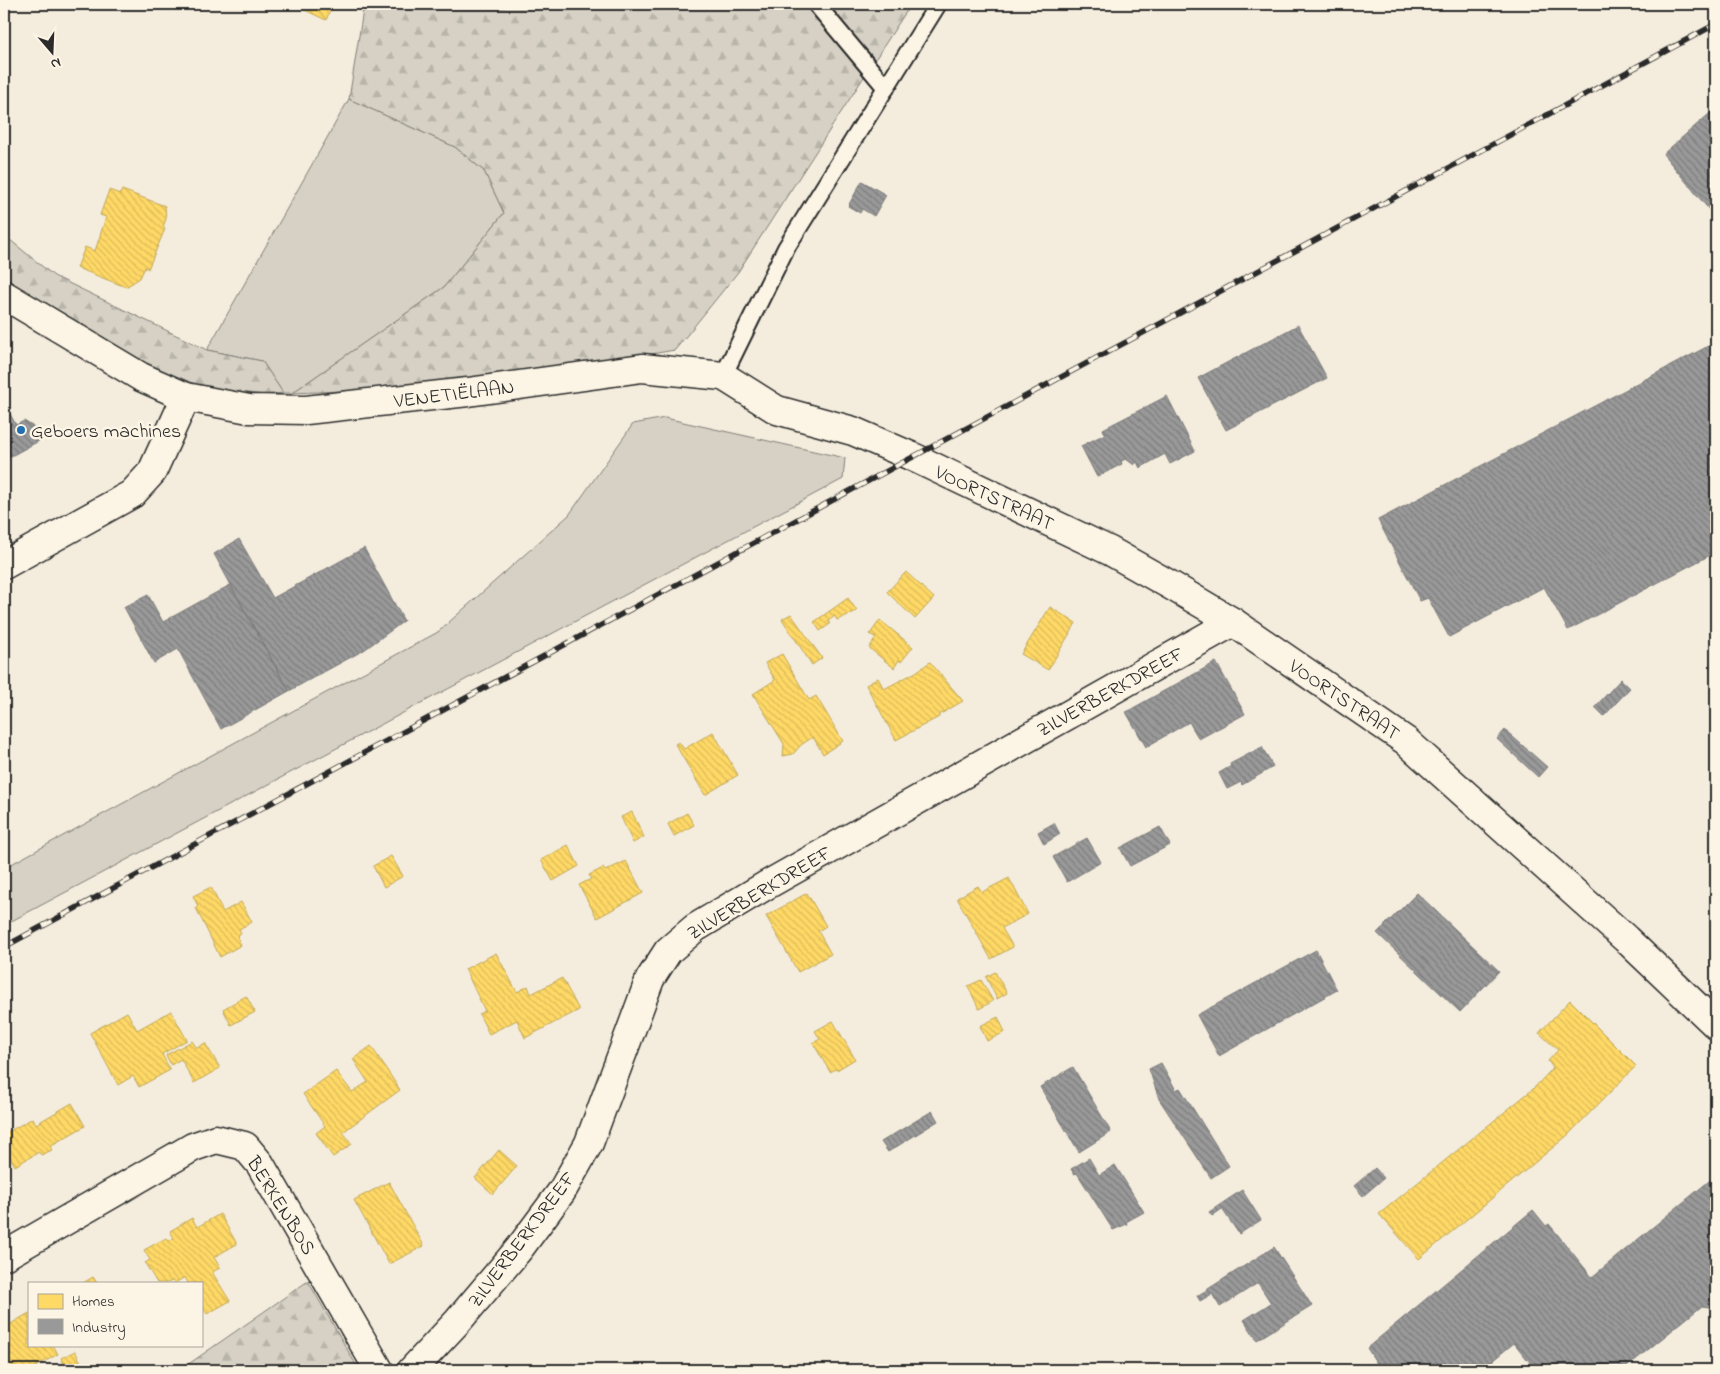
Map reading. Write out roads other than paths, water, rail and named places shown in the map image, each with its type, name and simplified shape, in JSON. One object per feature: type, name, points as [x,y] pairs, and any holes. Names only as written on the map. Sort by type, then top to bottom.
[{"type":"street","name":"VENETIËLAAN","points":[[4,295],[141,377],[186,397],[249,409],[306,410],[468,392],[642,368],[723,376],[777,410],[854,431],[913,457]]},
{"type":"street","points":[[4,565],[132,494],[152,472],[186,397]]},
{"type":"street","name":"VOORTSTRAAT","points":[[913,457],[1110,551],[1233,622],[1406,741],[1626,939],[1716,1025]]},
{"type":"street","name":"ZILVERBERKDREEF","points":[[412,1370],[458,1321],[512,1256],[562,1191],[589,1143],[650,979],[668,951],[695,928],[765,886],[1233,622]]},
{"type":"street","name":"BERKENBOS","points":[[4,1256],[193,1147],[216,1139],[245,1146],[260,1164],[379,1370]]},
{"type":"lane","points":[[816,4],[886,88]]},
{"type":"lane","points":[[723,376],[786,248],[938,4]]},
{"type":"railway","points":[[4,947],[1716,24]]},
{"type":"place","name":"Geboers machines","points":[[21,430]]}]
